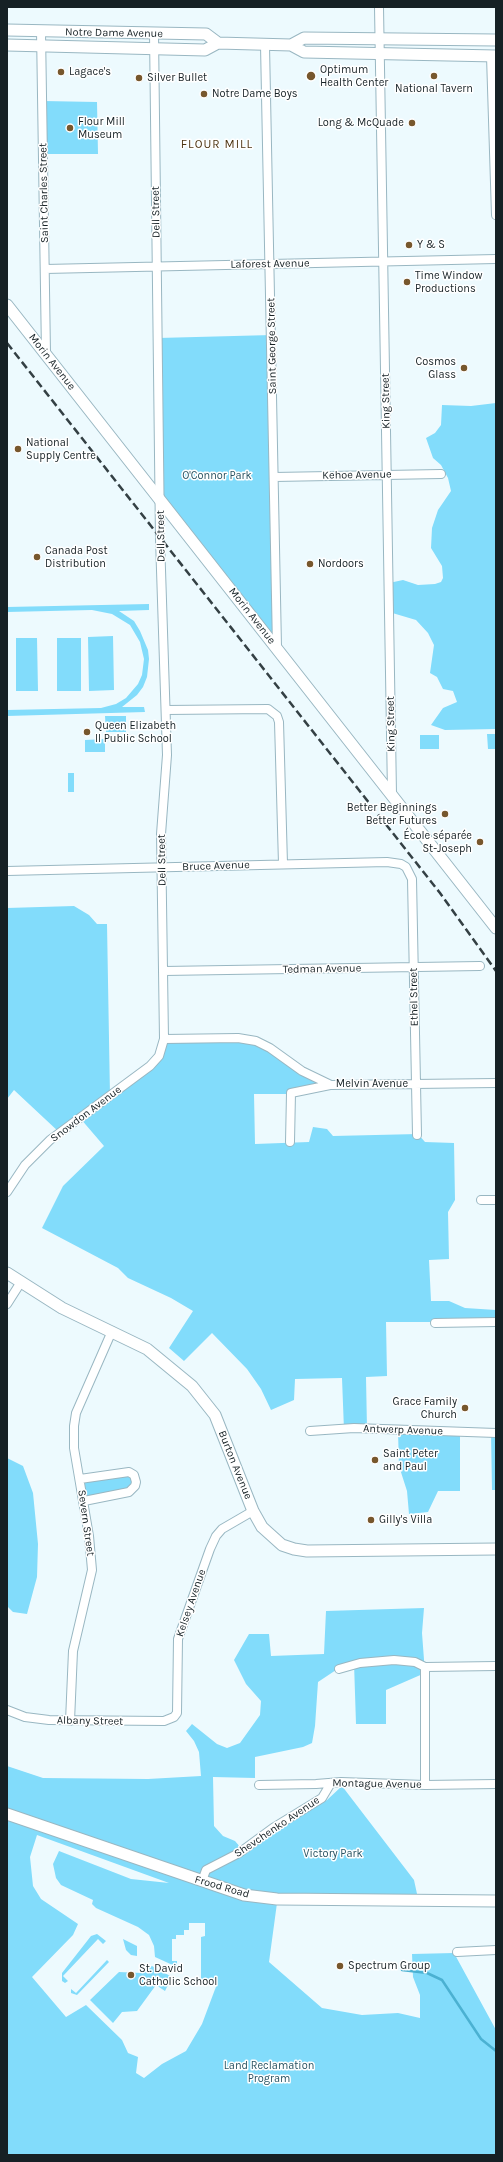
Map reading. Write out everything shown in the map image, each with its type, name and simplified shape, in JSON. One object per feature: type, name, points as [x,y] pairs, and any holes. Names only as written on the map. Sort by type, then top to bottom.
[{"type":"street","name":"King Street","points":[[379,7],[392,794]]},
{"type":"street","name":"Notre Dame Avenue","points":[[7,30],[206,34],[218,43]]},
{"type":"street","name":"Saint Charles Street","points":[[41,31],[46,354]]},
{"type":"street","name":"Dell Street","points":[[154,33],[160,497],[168,755],[162,818],[164,1039]]},
{"type":"street","name":"Notre Dame Avenue","points":[[291,45],[304,38],[379,40],[496,40]]},
{"type":"street","name":"Notre Dame Avenue","points":[[7,45],[205,50],[218,43],[265,44],[291,45],[304,52],[494,56]]},
{"type":"street","name":"Saint George Street","points":[[265,44],[277,647]]},
{"type":"street","points":[[494,56],[496,214]]},
{"type":"street","name":"Laforest Avenue","points":[[45,268],[496,259]]},
{"type":"street","name":"Morin Avenue","points":[[7,305],[160,497],[496,928]]},
{"type":"street","name":"Kehoe Avenue","points":[[274,477],[441,474]]},
{"type":"street","points":[[166,710],[257,709],[272,710],[277,716],[279,722],[283,864]]},
{"type":"street","name":"Bruce Avenue","points":[[7,871],[387,862],[401,864]]},
{"type":"street","name":"Ethel Street","points":[[401,864],[406,867],[412,879],[417,1135]]},
{"type":"street","name":"Tedman Avenue","points":[[164,971],[480,966]]},
{"type":"street","name":"Melvin Avenue","points":[[164,1039],[238,1038],[256,1041],[270,1048],[302,1071],[331,1085],[496,1083]]},
{"type":"street","name":"Snowdon Avenue","points":[[7,1192],[25,1165],[50,1140],[150,1066],[159,1056],[164,1039]]},
{"type":"street","points":[[290,1142],[291,1093],[331,1085]]},
{"type":"street","points":[[481,1200],[496,1200]]},
{"type":"street","name":"Burton Avenue","points":[[7,1273],[62,1308],[112,1331],[156,1355],[192,1386],[215,1414],[253,1511],[262,1527],[271,1537],[294,1549],[496,1549]]},
{"type":"street","points":[[7,1304],[21,1282]]},
{"type":"street","points":[[435,1323],[496,1322]]},
{"type":"street","name":"Severn Street","points":[[70,1721],[73,1651],[92,1570],[84,1501],[73,1438],[76,1414],[112,1331]]},
{"type":"street","name":"Antwerp Avenue","points":[[310,1431],[354,1428],[496,1433]]},
{"type":"street","points":[[80,1479],[129,1472],[134,1475],[136,1482],[135,1486],[129,1492],[84,1501]]},
{"type":"street","name":"Kelsey Avenue","points":[[174,1717],[177,1713],[178,1639],[210,1549],[216,1536],[222,1529],[253,1511]]},
{"type":"street","points":[[339,1669],[360,1663],[394,1660],[415,1662],[425,1667],[496,1666]]},
{"type":"street","points":[[425,1667],[425,1785]]},
{"type":"street","name":"Albany Street","points":[[7,1710],[36,1719],[70,1721],[164,1721],[174,1717]]},
{"type":"street","name":"Montague Avenue","points":[[259,1785],[331,1783],[425,1785],[496,1784]]},
{"type":"street","name":"Shevchenko Avenue","points":[[202,1881],[206,1870],[239,1853],[272,1828],[322,1798],[331,1783]]},
{"type":"street","name":"Frood Road","points":[[7,1814],[244,1894],[277,1899],[496,1901]]},
{"type":"street","points":[[457,1952],[496,1950]]},
{"type":"green space","name":"Flour Mill Museum","points":[[43,101],[97,102],[98,154],[43,154]]},
{"type":"green space","name":"O'Connor Park","points":[[272,335],[278,647],[160,497],[158,338]]},
{"type":"green space","points":[[496,403],[496,729],[445,730],[431,725],[443,708],[457,702],[453,691],[443,689],[437,677],[430,673],[434,645],[428,633],[416,620],[389,612],[389,583],[403,580],[418,585],[435,584],[441,582],[443,578],[442,566],[431,548],[432,528],[438,510],[451,491],[448,478],[441,465],[433,458],[426,438],[435,433],[441,425],[442,405],[471,406]]},
{"type":"green space","points":[[149,604],[149,610],[119,611],[134,621],[148,650],[149,659],[147,677],[143,687],[137,695],[122,707],[144,707],[145,712],[7,716],[7,710],[101,708],[116,704],[126,698],[138,684],[142,675],[144,659],[140,642],[130,625],[112,614],[92,610],[7,612],[7,607]]},
{"type":"green space","points":[[113,636],[114,690],[89,691],[88,637]]},
{"type":"green space","points":[[16,638],[37,638],[38,691],[16,691]]},
{"type":"green space","points":[[57,638],[81,638],[81,691],[57,691]]},
{"type":"green space","points":[[105,716],[126,716],[126,732],[106,732]]},
{"type":"green space","points":[[487,734],[496,734],[496,749],[488,749]]},
{"type":"green space","points":[[420,735],[439,735],[439,749],[420,749]]},
{"type":"green space","points":[[105,739],[105,752],[85,752],[85,740]]},
{"type":"green space","points":[[68,773],[74,773],[74,792],[68,792]]},
{"type":"green space","points":[[74,906],[89,915],[97,924],[107,924],[110,1096],[150,1067],[165,1040],[247,1040],[331,1086],[292,1094],[254,1094],[255,1144],[309,1142],[313,1127],[327,1129],[333,1136],[418,1134],[425,1142],[454,1143],[455,1200],[448,1212],[449,1259],[429,1260],[431,1301],[449,1301],[465,1308],[496,1310],[496,1322],[386,1322],[387,1376],[366,1377],[367,1429],[344,1430],[342,1378],[295,1379],[294,1400],[271,1410],[261,1389],[247,1369],[212,1333],[184,1361],[169,1348],[193,1311],[171,1298],[128,1278],[118,1268],[42,1228],[63,1186],[104,1146],[80,1118],[60,1133],[14,1090],[7,1099],[7,908]]},
{"type":"green space","points":[[398,1431],[460,1432],[460,1491],[438,1491],[428,1512],[409,1514],[407,1491],[399,1466]]},
{"type":"green space","points":[[491,1433],[496,1433],[496,1490],[492,1490]]},
{"type":"green space","points":[[7,1458],[23,1466],[33,1493],[38,1544],[37,1577],[27,1614],[13,1612],[7,1606]]},
{"type":"green space","points":[[129,1473],[135,1486],[85,1500],[81,1480]]},
{"type":"green space","points":[[424,1608],[422,1633],[425,1673],[386,1690],[386,1724],[356,1724],[354,1663],[339,1668],[318,1682],[315,1726],[312,1743],[303,1747],[255,1757],[255,1778],[213,1777],[214,1826],[223,1836],[235,1841],[246,1854],[277,1830],[327,1800],[342,1786],[414,1880],[419,1903],[277,1903],[269,1962],[322,2008],[362,2015],[398,2013],[420,2018],[420,1995],[413,1977],[412,1954],[454,1953],[496,2030],[496,2155],[7,2155],[7,1766],[43,1778],[148,1779],[201,1776],[199,1752],[194,1741],[186,1731],[192,1724],[217,1744],[227,1748],[240,1743],[260,1715],[261,1701],[246,1684],[234,1660],[249,1634],[269,1634],[271,1656],[324,1654],[326,1611]],"holes":[[[37,1835],[169,1883],[131,1879],[59,1851],[53,1864],[56,1878],[61,1885],[93,1900],[92,1904],[96,1908],[138,1927],[149,1935],[154,1946],[155,1957],[177,1967],[177,1961],[172,1961],[172,1939],[176,1939],[176,1935],[184,1935],[184,1930],[189,1930],[189,1923],[205,1923],[205,1936],[201,1937],[201,1979],[217,1984],[202,2024],[186,2051],[162,2064],[144,2078],[136,2073],[138,2057],[128,2053],[122,2040],[86,2005],[66,2017],[32,1977],[73,1935],[78,1924],[41,1899],[33,1886],[30,1857]]]},
{"type":"green space","points":[[97,1934],[106,1941],[103,1944],[98,1939],[63,1976],[68,1981],[65,1983],[62,1981],[62,1973],[91,1936]]},
{"type":"green space","points":[[123,1939],[137,1946],[137,1956],[131,1955],[126,1950]]},
{"type":"green space","points":[[107,1960],[109,1962],[77,1995],[71,1993],[71,1989],[76,1993]]},
{"type":"green space","points":[[152,1966],[172,1977],[165,1991],[156,1985],[137,2011],[122,2012],[113,2023],[90,2000],[119,1972],[141,1973]]},
{"type":"waterway","points":[[402,1970],[427,1973],[442,1980],[481,2039],[496,2051]]},
{"type":"railway","points":[[7,343],[440,893],[496,971]]},
{"type":"place","name":"Lagace's","points":[[61,72]]},
{"type":"place","name":"Optimum Health Center","points":[[311,76]]},
{"type":"place","name":"National Tavern","points":[[434,76]]},
{"type":"place","name":"Silver Bullet","points":[[139,78]]},
{"type":"place","name":"Notre Dame Boys","points":[[204,94]]},
{"type":"place","name":"Long & McQuade","points":[[412,123]]},
{"type":"place","name":"Flour Mill Museum","points":[[70,128]]},
{"type":"place","name":"Y & S","points":[[409,245]]},
{"type":"place","name":"Time Window Productions","points":[[407,282]]},
{"type":"place","name":"Cosmos Glass","points":[[464,368]]},
{"type":"place","name":"National Supply Centre","points":[[18,449]]},
{"type":"place","name":"Canada Post Distribution","points":[[37,557]]},
{"type":"place","name":"Nordoors","points":[[310,564]]},
{"type":"place","name":"Queen Elizabeth II Public School","points":[[87,732]]},
{"type":"place","name":"Better Beginnings Better Futures","points":[[445,814]]},
{"type":"place","name":"École séparée St-Joseph","points":[[480,842]]},
{"type":"place","name":"Grace Family Church","points":[[465,1408]]},
{"type":"place","name":"Saint Peter and Paul","points":[[375,1460]]},
{"type":"place","name":"Gilly's Villa","points":[[371,1520]]},
{"type":"place","name":"Spectrum Group","points":[[340,1966]]},
{"type":"place","name":"St. David Catholic School","points":[[131,1975]]},
{"type":"district","name":"FLOUR MILL","points":[[217,145]]},
{"type":"park label","name":"Victory Park","points":[[333,1854]]},
{"type":"park label","name":"Land Reclamation Program","points":[[269,2072]]}]
